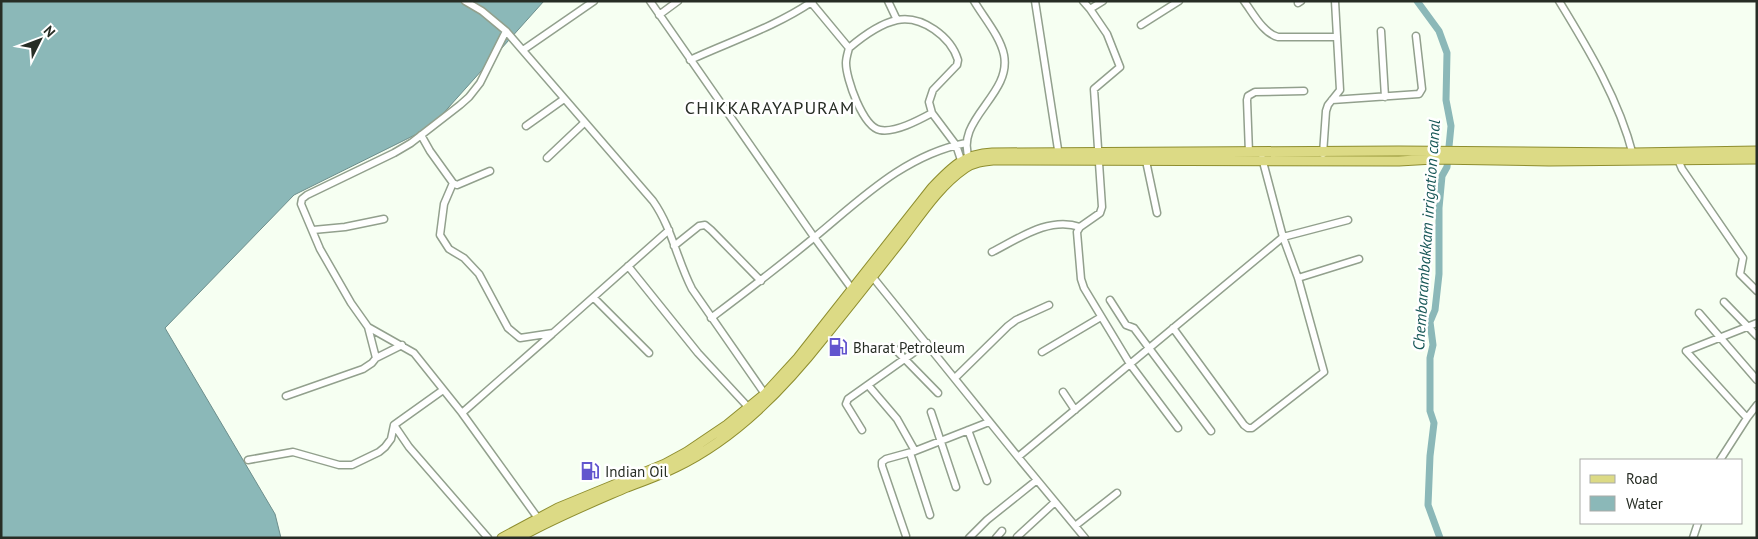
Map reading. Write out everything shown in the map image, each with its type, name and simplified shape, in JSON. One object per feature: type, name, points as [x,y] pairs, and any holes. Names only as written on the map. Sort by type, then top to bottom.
[{"type":"main road","points":[[1098,156],[1146,160],[1434,155],[1634,157],[1757,151]]},
{"type":"main road","points":[[518,538],[540,520],[677,467],[721,440],[803,363],[932,188],[948,171],[967,163],[980,154],[1059,157],[1250,153],[1262,157]]},
{"type":"main road","points":[[1676,156],[1757,159]]},
{"type":"main road","points":[[502,538],[672,460],[709,438],[748,408],[767,397],[852,289],[870,273]]},
{"type":"street","points":[[465,1],[482,11],[506,31],[653,201],[662,213],[684,273],[692,289],[767,397]]},
{"type":"street","points":[[650,1],[852,289]]},
{"type":"street","points":[[659,15],[678,1]]},
{"type":"street","points":[[888,1],[897,20]]},
{"type":"street","points":[[967,163],[966,143],[973,123],[1002,81],[1005,70],[1004,55],[998,39],[974,1]]},
{"type":"street","points":[[1035,1],[1059,157]]},
{"type":"street","points":[[1084,1],[1106,34],[1120,67],[1094,90],[1102,207],[1100,214],[1080,227],[1077,232],[1081,279],[1084,288],[1130,364],[1178,428]]},
{"type":"street","points":[[1090,9],[1103,1]]},
{"type":"street","points":[[1141,25],[1179,1]]},
{"type":"street","points":[[1244,1],[1266,29],[1278,37],[1337,36]]},
{"type":"street","points":[[1323,156],[1326,110],[1340,90],[1335,1]]},
{"type":"street","points":[[1559,1],[1600,72],[1617,108],[1634,157]]},
{"type":"street","points":[[523,50],[593,2]]},
{"type":"street","points":[[690,60],[767,27],[801,10],[812,2],[849,48]]},
{"type":"street","points":[[932,113],[915,122],[889,130],[882,131],[871,125],[866,119],[849,79],[846,63],[849,48],[868,33],[897,20],[917,22],[930,27],[942,35],[950,43],[958,60],[957,65],[934,90],[929,102],[932,113],[967,163]]},
{"type":"street","points":[[376,358],[368,327],[351,303],[320,249],[301,204],[302,199],[394,153],[460,105],[474,92],[480,83],[506,31]]},
{"type":"street","points":[[1381,32],[1385,97]]},
{"type":"street","points":[[1332,100],[1416,95],[1421,92],[1416,36]]},
{"type":"street","points":[[1250,153],[1248,96],[1255,92],[1304,91]]},
{"type":"street","points":[[526,126],[564,99]]},
{"type":"street","points":[[547,158],[584,123]]},
{"type":"street","points":[[421,135],[453,183],[457,185],[490,171]]},
{"type":"street","points":[[711,318],[891,175],[922,157],[966,143]]},
{"type":"street","points":[[1676,156],[1743,258],[1740,274],[1757,291]]},
{"type":"street","points":[[1173,328],[1248,428],[1252,428],[1324,372],[1298,278],[1283,237],[1262,157]]},
{"type":"street","points":[[1146,160],[1157,213]]},
{"type":"street","points":[[453,183],[444,204],[440,236],[449,250],[464,258],[479,274],[508,328],[520,338],[553,334]]},
{"type":"street","points":[[313,230],[345,227],[384,219]]},
{"type":"street","points":[[1018,457],[1283,237],[1348,220]]},
{"type":"street","points":[[992,252],[1034,231],[1050,226],[1062,223],[1080,227]]},
{"type":"street","points":[[674,246],[698,226],[704,225],[761,280]]},
{"type":"street","points":[[462,413],[669,230]]},
{"type":"street","points":[[1298,278],[1359,259]]},
{"type":"street","points":[[628,266],[698,353],[748,408]]},
{"type":"street","points":[[870,273],[1085,538]]},
{"type":"street","points":[[594,298],[650,353]]},
{"type":"street","points":[[1110,300],[1126,326],[1134,328],[1211,431]]},
{"type":"street","points":[[1724,302],[1757,336]]},
{"type":"street","points":[[955,378],[1008,326],[1016,320],[1049,305]]},
{"type":"street","points":[[1699,313],[1757,380]]},
{"type":"street","points":[[1042,352],[1101,317]]},
{"type":"street","points":[[1747,418],[1686,351],[1757,324]]},
{"type":"street","points":[[368,327],[414,353],[462,413],[540,520]]},
{"type":"street","points":[[862,430],[846,404],[848,399],[927,343]]},
{"type":"street","points":[[286,396],[363,369],[376,358],[402,346]]},
{"type":"street","points":[[892,346],[938,393]]},
{"type":"street","points":[[868,385],[897,419],[912,452],[930,515]]},
{"type":"street","points":[[248,460],[293,452],[339,465],[352,465],[379,452],[391,439],[394,425],[443,390]]},
{"type":"street","points":[[1063,392],[1075,410]]},
{"type":"street","points":[[1721,459],[1757,405]]},
{"type":"street","points":[[931,412],[956,487]]},
{"type":"street","points":[[906,536],[882,462],[989,422]]},
{"type":"street","points":[[394,425],[409,447],[488,538]]},
{"type":"street","points":[[968,430],[987,481]]},
{"type":"street","points":[[969,538],[987,520],[1037,480]]},
{"type":"street","points":[[1076,526],[1117,493]]},
{"type":"street","points":[[1017,537],[1055,502]]},
{"type":"street","points":[[1693,538],[1698,524]]},
{"type":"street","points":[[996,538],[1002,531]]},
{"type":"water","points":[[1,1],[544,1],[431,127],[294,195],[165,328],[275,514],[281,538],[1,538]]},
{"type":"waterway","name":"Chembarambakkam irrigation canal","points":[[1417,1],[1439,31],[1447,53],[1446,100],[1451,126],[1447,167],[1442,176],[1439,208],[1439,274],[1435,310],[1430,322],[1433,345],[1430,358],[1430,411],[1434,423],[1430,456],[1428,505],[1440,538]]},
{"type":"place","name":"Bharat Petroleum","points":[[838,347]]},
{"type":"place","name":"Indian Oil","points":[[590,471]]},
{"type":"district","name":"CHIKKARAYAPURAM","points":[[770,107]]}]
